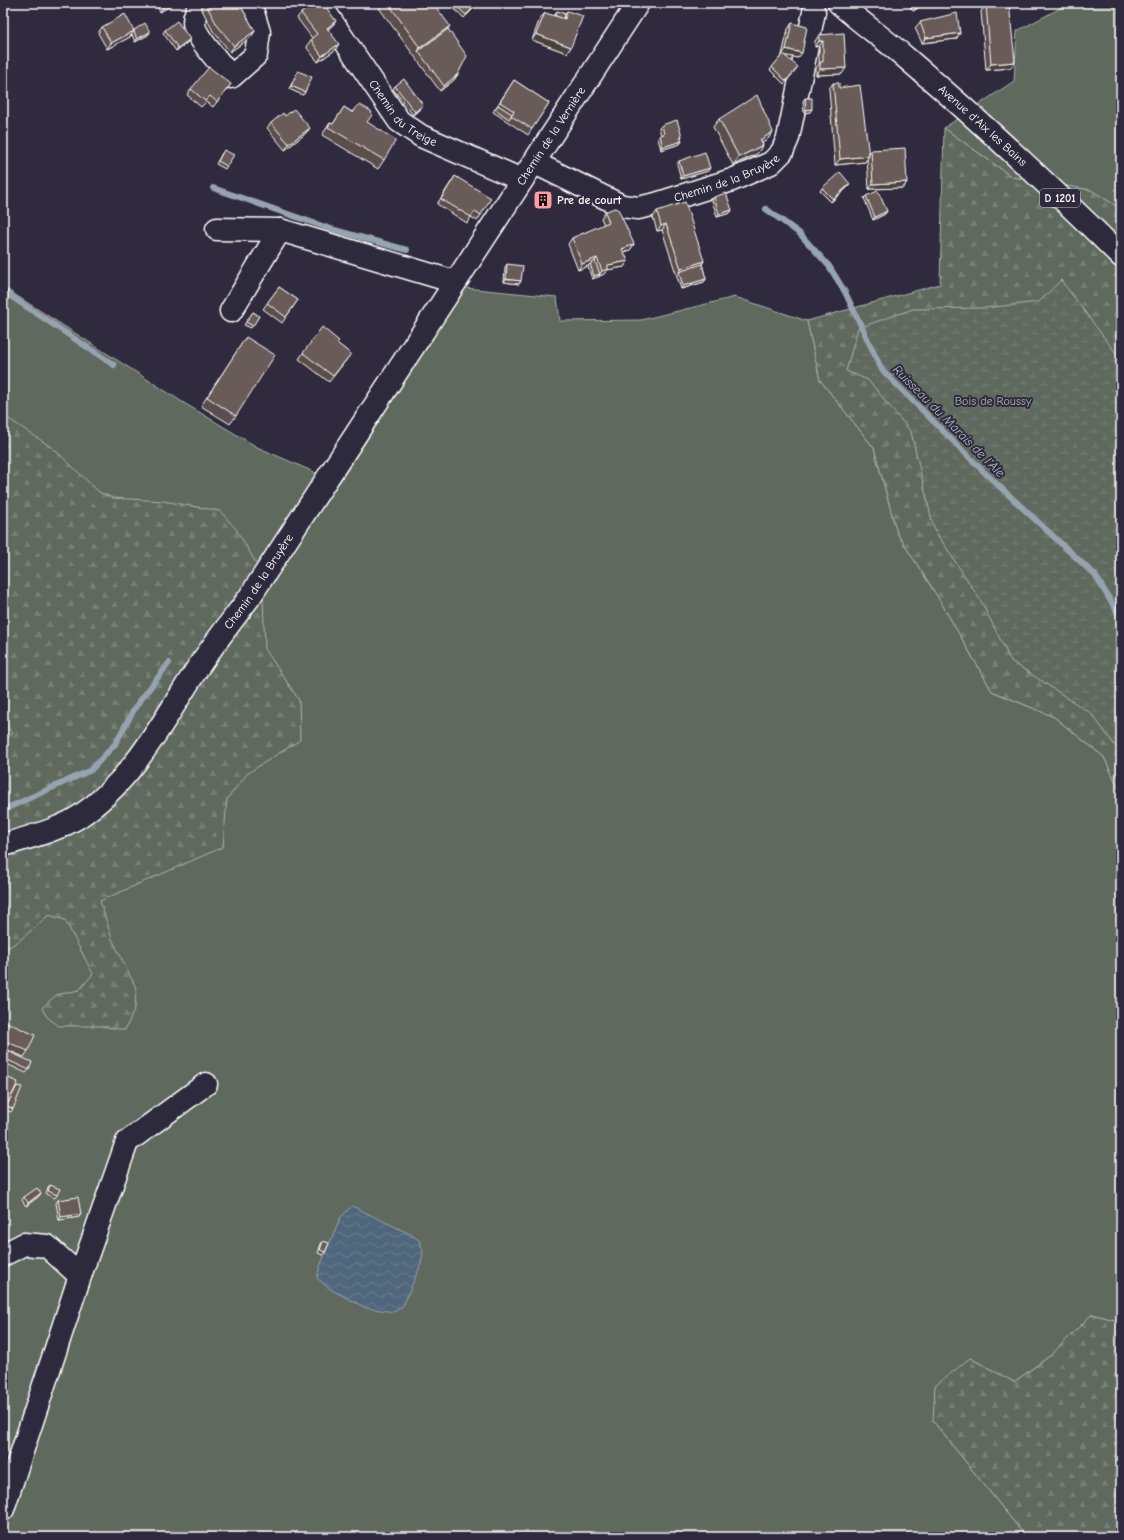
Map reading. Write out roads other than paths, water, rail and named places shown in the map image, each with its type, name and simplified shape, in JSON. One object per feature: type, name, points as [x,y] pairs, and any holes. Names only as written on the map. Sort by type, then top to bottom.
[{"type":"street","points":[[203,3],[197,10],[193,23],[198,34],[231,77],[256,55],[260,32],[250,3]]},
{"type":"street","name":"Chemin du Treige","points":[[319,3],[399,121],[422,136],[528,171]]},
{"type":"street","name":"Avenue d'Aix les Bains","points":[[839,3],[904,56],[967,112],[1027,166],[1121,256]]},
{"type":"street","name":"Chemin de la Vernière","points":[[467,264],[638,4]]},
{"type":"street","name":"Chemin de la Bruyère","points":[[528,171],[622,206],[638,208],[656,204],[732,180],[771,163],[782,152],[788,138],[814,12]]},
{"type":"street","points":[[217,229],[280,230],[455,282]]},
{"type":"street","points":[[231,311],[280,230]]},
{"type":"street","name":"Chemin de la Bruyère","points":[[3,845],[51,830],[79,816],[112,790],[136,763],[203,659],[249,598],[467,264]]},
{"type":"street","points":[[3,1510],[80,1276],[127,1142],[206,1084]]},
{"type":"street","points":[[3,1255],[24,1244],[47,1246],[80,1276]]},
{"type":"water","points":[[352,1206],[412,1235],[420,1241],[423,1252],[421,1264],[403,1306],[394,1312],[366,1308],[330,1289],[317,1278],[320,1266],[340,1218]]},
{"type":"waterway","points":[[213,188],[331,229],[407,250]]},
{"type":"waterway","name":"Ruisseau du Marais de l'Ale","points":[[766,209],[799,233],[829,266],[845,292],[882,370],[985,473],[1095,575],[1121,618]]},
{"type":"waterway","points":[[3,291],[114,365]]},
{"type":"waterway","points":[[3,810],[91,770],[115,744],[136,706],[169,663]]},
{"type":"place","name":"Pre de court","points":[[543,200]]},
{"type":"park label","name":"Bois de Roussy","points":[[993,401]]}]
